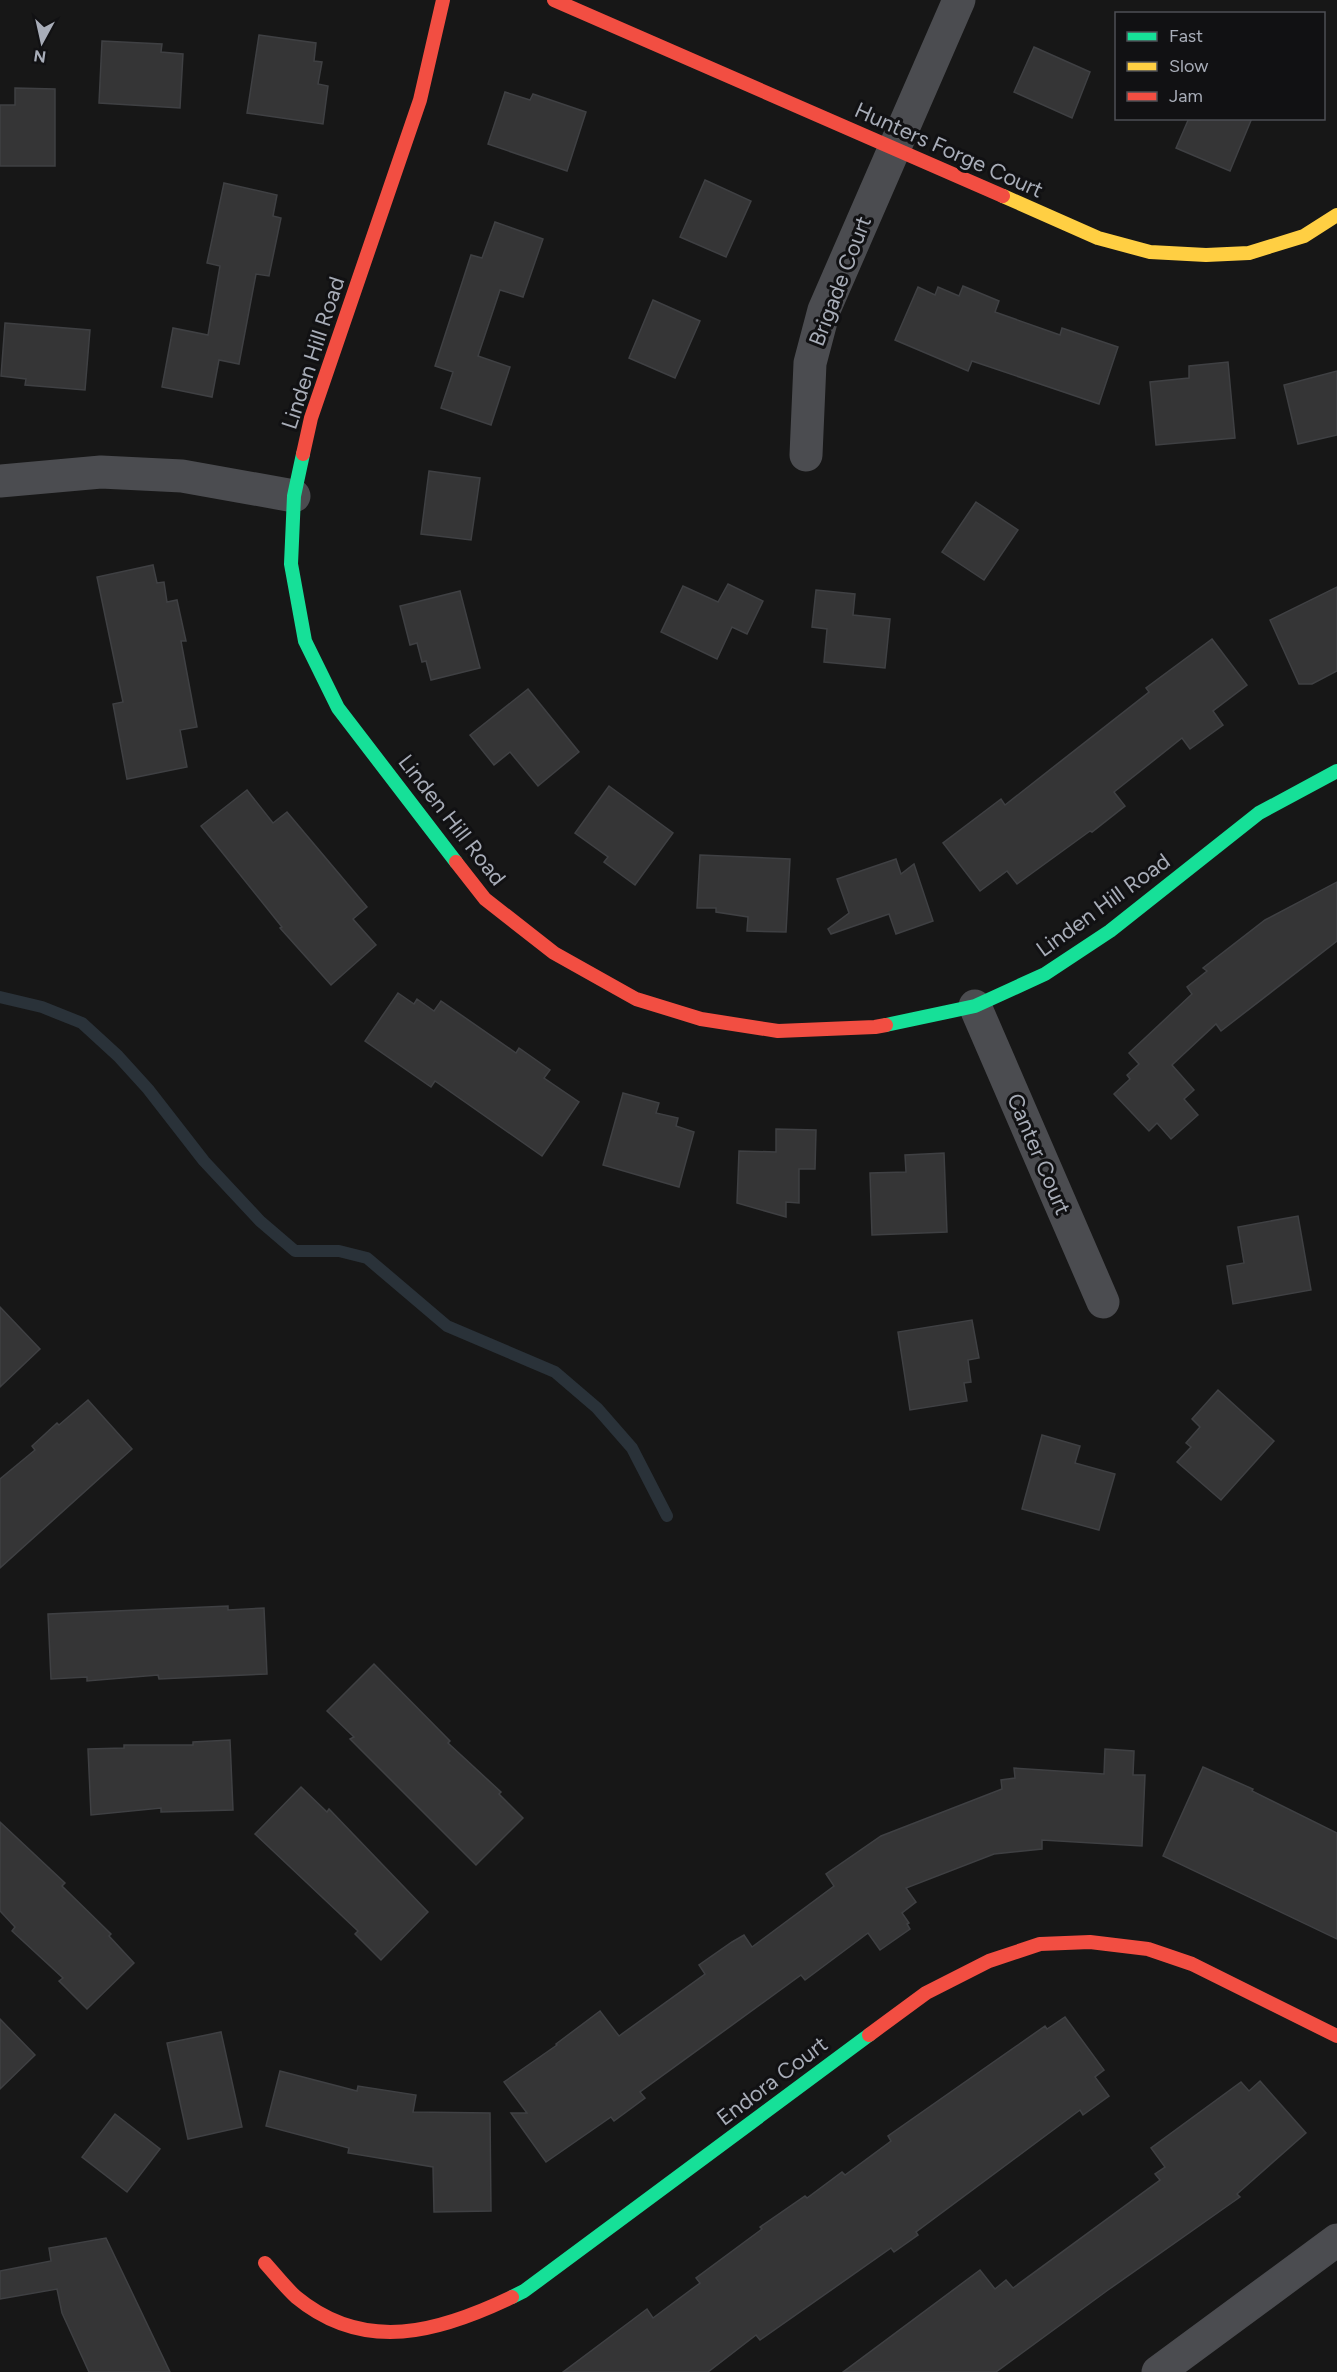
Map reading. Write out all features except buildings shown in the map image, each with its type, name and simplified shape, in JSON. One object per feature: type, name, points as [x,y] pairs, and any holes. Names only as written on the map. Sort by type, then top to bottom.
[{"type":"street","name":"Linden Hill Road","points":[[443,0],[420,100],[311,418],[294,496],[291,564],[305,641],[338,708],[485,899],[554,952],[636,999],[701,1019],[778,1032],[875,1027],[975,1006],[1045,974],[1110,931],[1258,813],[1337,771]]},
{"type":"street","name":"Hunters Forge Court","points":[[554,0],[1098,238],[1150,252],[1206,255],[1250,253],[1304,236],[1337,215]]},
{"type":"street","name":"Brigade Court","points":[[806,455],[810,363],[821,321],[958,0]]},
{"type":"street","points":[[0,481],[101,472],[182,476],[294,496]]},
{"type":"street","name":"Canter Court","points":[[975,1006],[1103,1302]]},
{"type":"street","name":"Endora Court","points":[[265,2263],[294,2295],[332,2322],[377,2334],[423,2332],[476,2316],[524,2291],[926,1993],[989,1961],[1040,1944],[1090,1942],[1148,1948],[1192,1964],[1337,2036]]},
{"type":"street","points":[[1158,2372],[1337,2240]]},
{"type":"waterway","points":[[0,997],[42,1007],[82,1023],[118,1056],[148,1089],[204,1161],[260,1221],[295,1251],[339,1251],[367,1258],[447,1326],[555,1372],[597,1408],[632,1448],[667,1516]]},
{"type":"traffic: fast","points":[[303,454],[294,496],[291,564],[305,641],[338,708],[456,862]]},
{"type":"traffic: fast","points":[[886,1025],[975,1006],[1045,974],[1110,931],[1259,813],[1337,771]]},
{"type":"traffic: fast","points":[[512,2297],[524,2291],[869,2035]]},
{"type":"traffic: slow","points":[[1003,196],[1098,238],[1150,252],[1206,255],[1249,253],[1304,236],[1337,215]]},
{"type":"traffic: jam","points":[[303,454],[311,418],[420,100],[443,0]]},
{"type":"traffic: jam","points":[[554,0],[1003,196]]},
{"type":"traffic: jam","points":[[456,862],[485,899],[554,953],[636,999],[701,1019],[778,1031],[886,1025]]},
{"type":"traffic: jam","points":[[869,2035],[926,1993],[989,1961],[1040,1944],[1090,1942],[1148,1949],[1192,1964],[1337,2036]]},
{"type":"traffic: jam","points":[[265,2263],[296,2297],[322,2315],[349,2326],[375,2331],[403,2332],[430,2327],[457,2320],[512,2297]]}]
